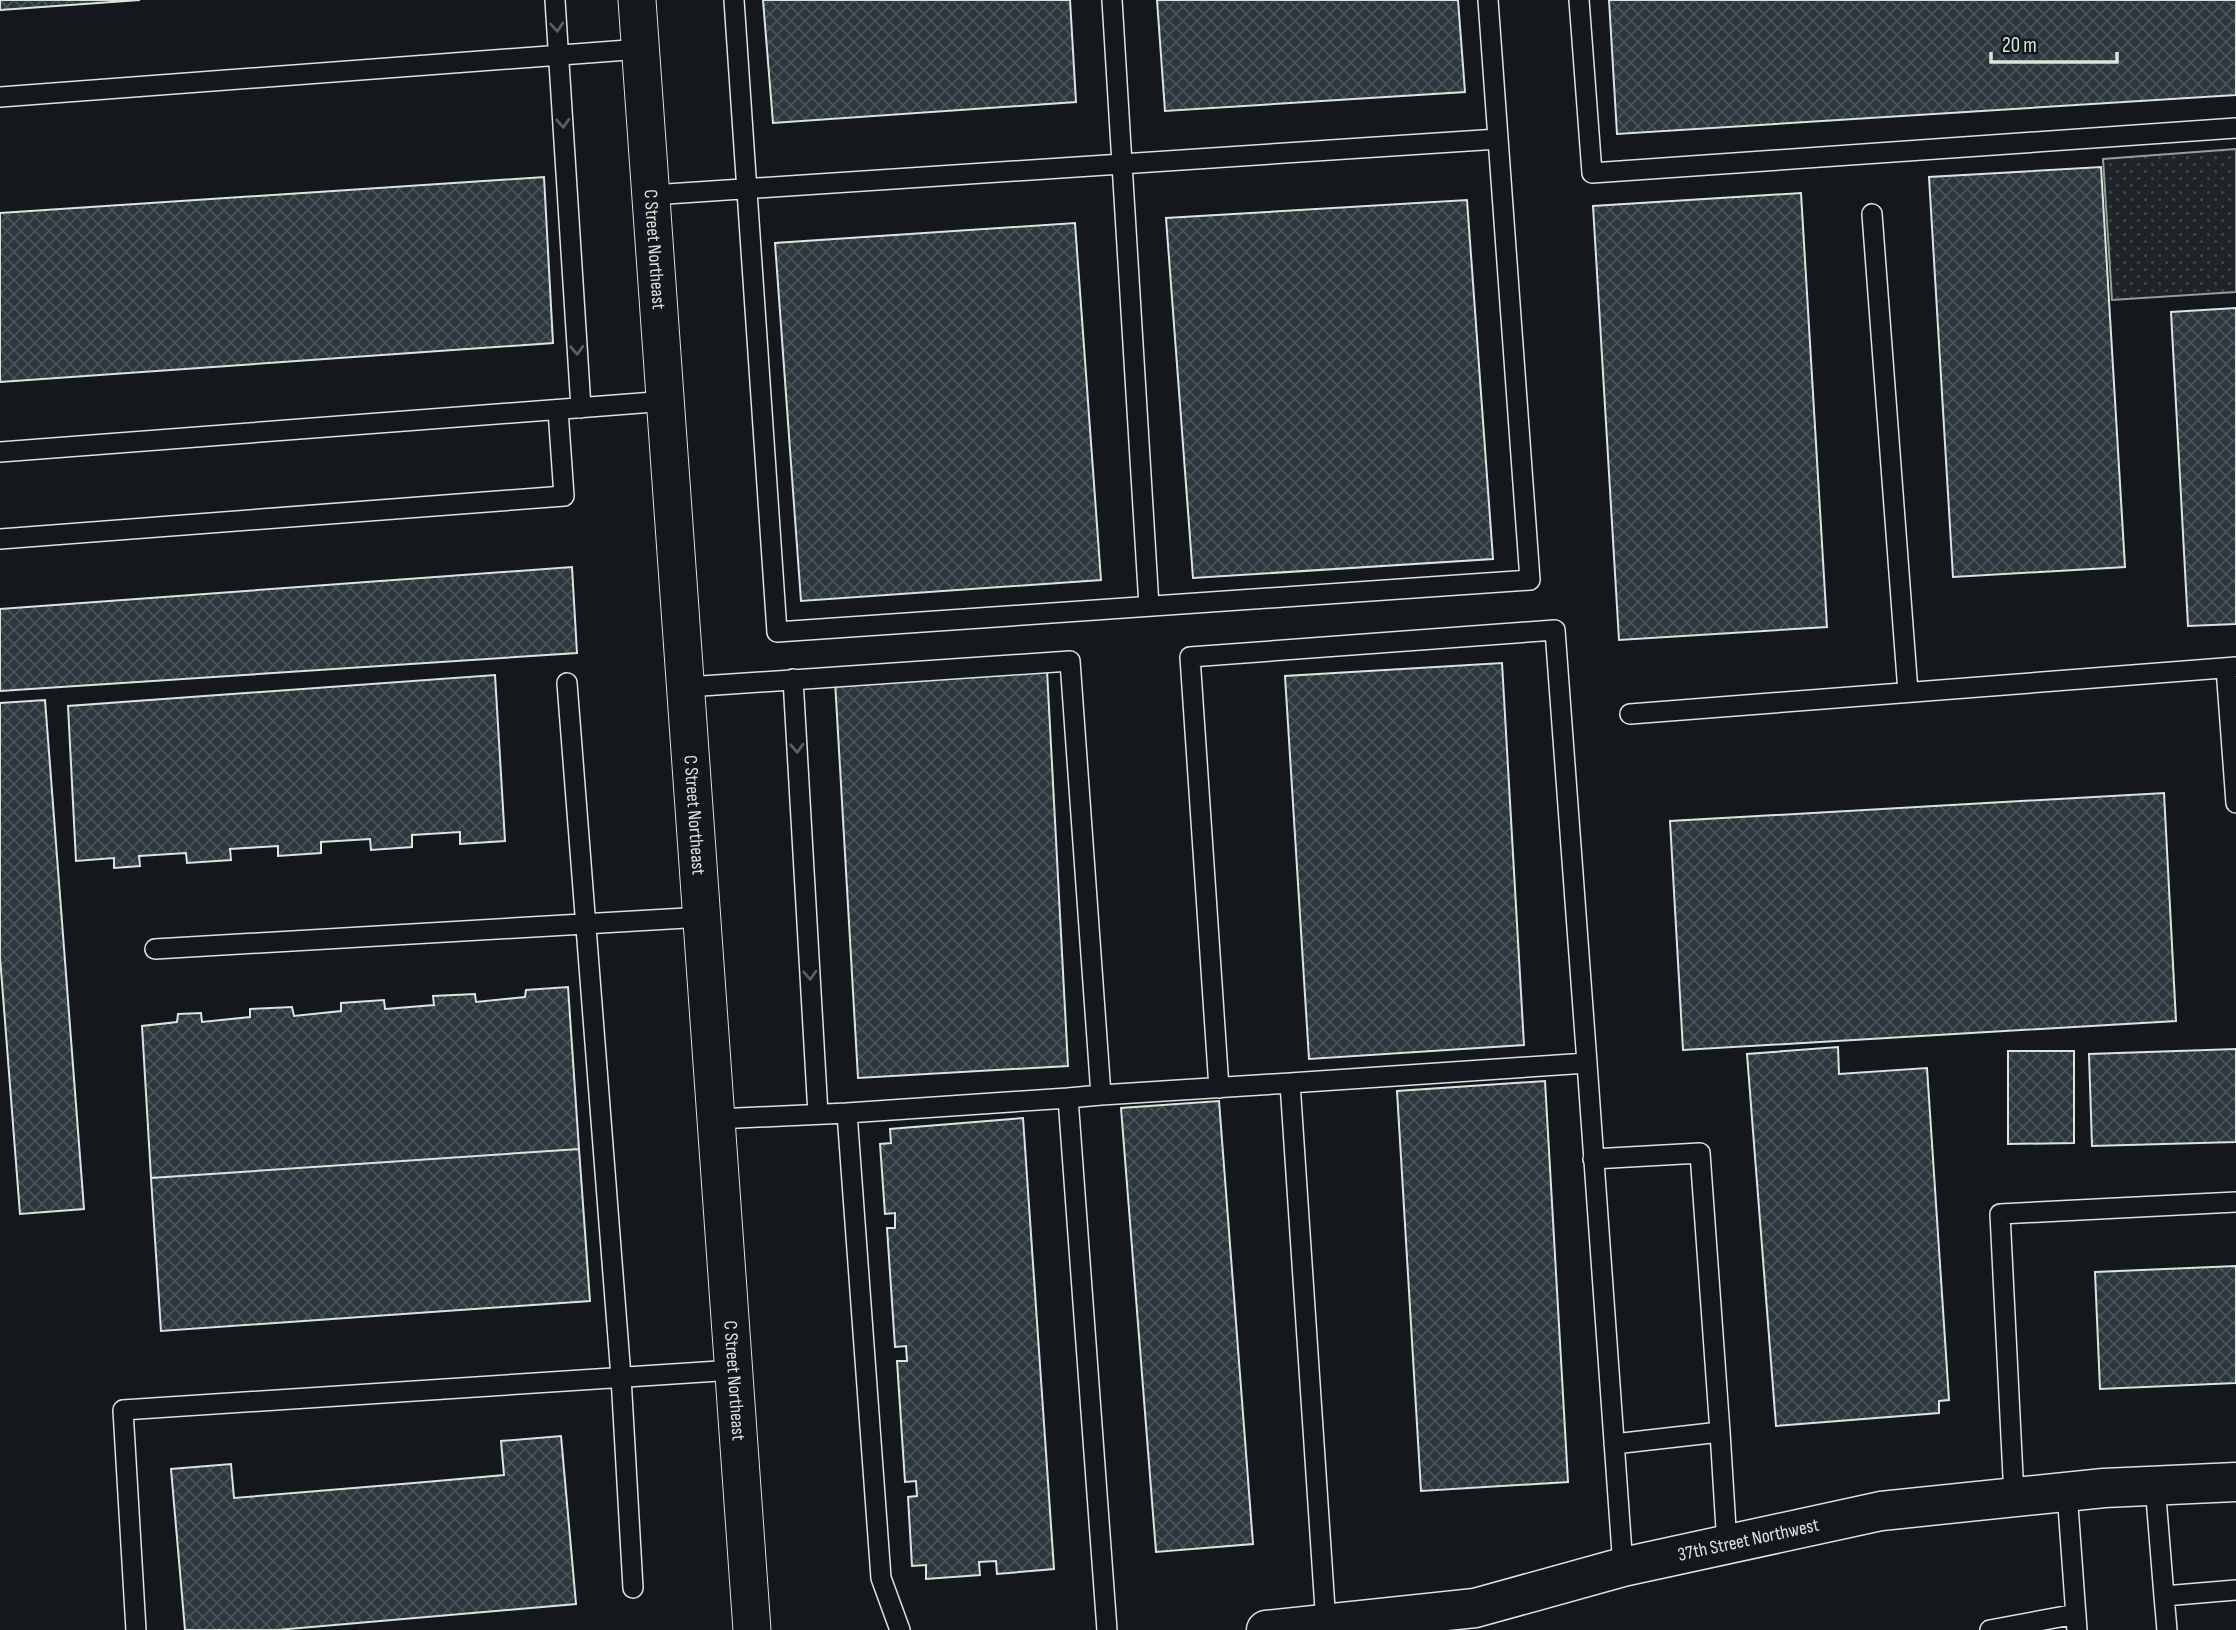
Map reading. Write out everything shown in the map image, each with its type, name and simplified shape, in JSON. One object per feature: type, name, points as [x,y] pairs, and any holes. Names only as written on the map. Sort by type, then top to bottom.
[{"type":"main road","name":"37th Street Northwest","points":[[1266,1630],[1326,1624],[1412,1622],[1475,1608],[1622,1567],[1881,1511],[2067,1492],[2236,1482]]},
{"type":"street","name":"C Street Northeast","points":[[637,0],[752,1630]]},
{"type":"lane","points":[[555,0],[581,408]]},
{"type":"lane","points":[[734,0],[777,632],[1530,580],[1488,0]]},
{"type":"lane","points":[[1112,0],[1149,606]]},
{"type":"lane","points":[[1580,0],[1592,173],[2236,128]]},
{"type":"lane","points":[[0,97],[641,49]]},
{"type":"lane","points":[[652,195],[1498,139]]},
{"type":"lane","points":[[1872,214],[1908,692]]},
{"type":"lane","points":[[0,452],[667,401]]},
{"type":"lane","points":[[0,539],[564,496],[558,410]]},
{"type":"lane","points":[[1219,1088],[1190,657],[1555,630],[1622,1567]]},
{"type":"lane","points":[[687,687],[1070,661],[1101,1095]]},
{"type":"lane","points":[[1630,714],[2231,667],[2236,803]]},
{"type":"lane","points":[[793,679],[818,1114]]},
{"type":"lane","points":[[567,683],[621,1377],[633,1588]]},
{"type":"lane","points":[[155,949],[703,917]]},
{"type":"lane","points":[[717,1119],[847,1113],[1587,1063]]},
{"type":"lane","points":[[1290,1083],[1326,1624]]},
{"type":"lane","points":[[1069,1098],[1107,1630]]},
{"type":"lane","points":[[847,1113],[881,1578],[900,1630]]},
{"type":"lane","points":[[1594,1159],[1700,1153],[1727,1545]]},
{"type":"lane","points":[[2014,1497],[2000,1214],[2236,1202]]},
{"type":"lane","points":[[136,1630],[123,1410],[734,1370]]},
{"type":"lane","points":[[1614,1444],[1720,1432]]},
{"type":"lane","points":[[2155,1485],[2167,1630]]},
{"type":"lane","points":[[1990,1630],[2076,1622],[2067,1492]]},
{"type":"lane","points":[[2164,1596],[2236,1590]]},
{"type":"shaded area","points":[[2236,149],[2236,292],[2112,300],[2103,159]]},
{"type":"building","points":[[0,0],[140,0],[0,10]]},
{"type":"building","points":[[763,0],[1070,0],[1076,102],[773,123]]},
{"type":"building","points":[[1157,0],[1458,0],[1465,92],[1165,111]]},
{"type":"building","points":[[1609,0],[2236,0],[2236,95],[1617,134]]},
{"type":"building","points":[[2101,167],[2125,567],[1953,577],[1929,177]]},
{"type":"building","points":[[544,177],[553,343],[0,382],[0,213]]},
{"type":"building","points":[[1801,193],[1827,627],[1619,640],[1593,206]]},
{"type":"building","points":[[1467,200],[1493,559],[1193,578],[1166,218]]},
{"type":"building","points":[[1075,223],[1101,580],[801,601],[775,243]]},
{"type":"building","points":[[2236,308],[2236,624],[2188,626],[2171,312]]},
{"type":"building","points":[[572,567],[577,653],[0,691],[0,609]]},
{"type":"building","points":[[1502,663],[1524,1045],[1309,1059],[1285,676]]},
{"type":"building","points":[[1047,670],[1068,1066],[858,1078],[835,681]]},
{"type":"building","points":[[495,675],[505,841],[460,844],[460,832],[412,835],[412,847],[371,850],[370,839],[321,842],[321,853],[278,856],[278,846],[230,849],[231,860],[187,863],[186,853],[139,856],[140,866],[114,868],[114,858],[76,861],[68,706]]},
{"type":"building","points":[[45,700],[84,1209],[20,1214],[0,957],[0,703]]},
{"type":"building","points":[[2164,793],[2176,1021],[1683,1050],[1670,821]]},
{"type":"building","points":[[568,987],[579,1149],[151,1178],[142,1026],[177,1022],[178,1014],[201,1013],[202,1022],[250,1017],[250,1009],[292,1007],[294,1016],[341,1011],[341,1003],[384,1000],[385,1009],[434,1005],[433,996],[475,994],[476,1002],[525,997],[526,990]]},
{"type":"building","points":[[1838,1047],[1839,1074],[1927,1068],[1949,1400],[1939,1401],[1939,1413],[1776,1426],[1747,1054]]},
{"type":"building","points":[[2236,1049],[2236,1142],[2092,1146],[2089,1054]]},
{"type":"building","points":[[2008,1051],[2074,1051],[2074,1143],[2008,1144]]},
{"type":"building","points":[[1545,1081],[1568,1482],[1421,1491],[1397,1091]]},
{"type":"building","points":[[1219,1101],[1253,1544],[1156,1552],[1121,1108]]},
{"type":"building","points":[[1023,1118],[1054,1569],[997,1574],[996,1561],[979,1562],[980,1575],[926,1579],[926,1565],[912,1566],[908,1497],[917,1496],[916,1481],[905,1482],[897,1361],[907,1361],[906,1346],[895,1347],[887,1228],[895,1228],[895,1213],[885,1214],[880,1144],[891,1143],[890,1129]]},
{"type":"building","points":[[579,1149],[590,1301],[161,1331],[151,1178]]},
{"type":"building","points":[[2236,1266],[2236,1383],[2100,1389],[2095,1272]]},
{"type":"building","points":[[561,1436],[576,1604],[277,1630],[185,1630],[171,1469],[231,1464],[234,1498],[414,1483],[504,1475],[501,1441]]}]
